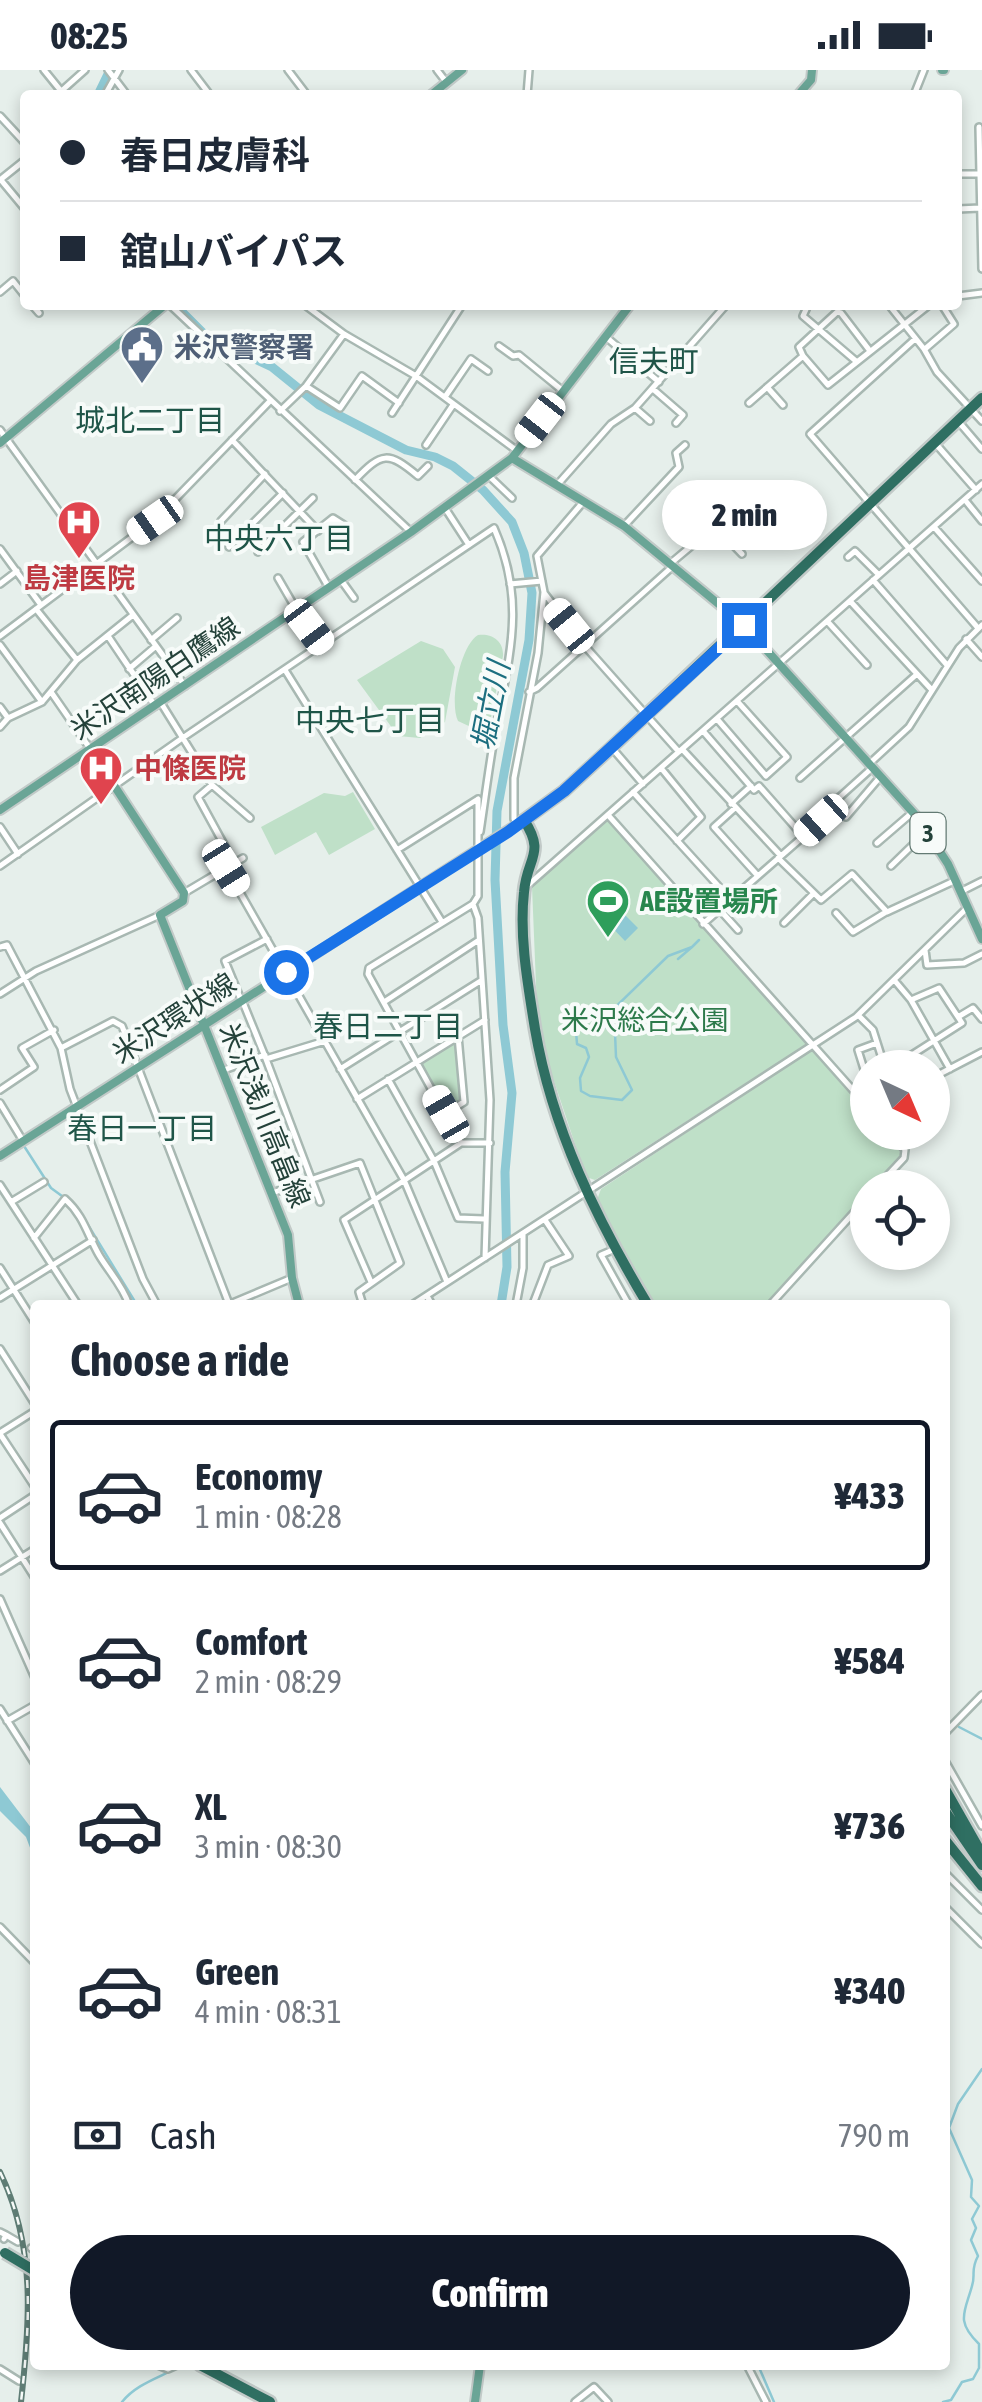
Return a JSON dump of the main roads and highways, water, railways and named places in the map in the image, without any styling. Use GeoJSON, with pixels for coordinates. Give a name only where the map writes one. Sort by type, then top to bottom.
{"type":"FeatureCollection","features":[{"type":"Feature","properties":{"kind":"highway"},"geometry":{"type":"LineString","coordinates":[[645,1300],[586,1194],[546,1076],[524,942],[524,888],[536,846],[535,837],[521,823],[564,791],[612,747],[982,398]]}},
{"type":"Feature","properties":{"kind":"highway"},"geometry":{"type":"LineString","coordinates":[[950,1798],[982,1854]]}},
{"type":"Feature","properties":{"kind":"highway"},"geometry":{"type":"LineString","coordinates":[[950,1817],[982,1865]]}},
{"type":"Feature","properties":{"kind":"highway"},"geometry":{"type":"LineString","coordinates":[[950,1846],[982,1886]]}},
{"type":"Feature","properties":{"kind":"highway"},"geometry":{"type":"LineString","coordinates":[[3,2242],[30,2266]]}},
{"type":"Feature","properties":{"kind":"highway"},"geometry":{"type":"LineString","coordinates":[[213,2370],[270,2402]]}},
{"type":"Feature","properties":{"kind":"main road"},"geometry":{"type":"LineString","coordinates":[[444,89],[462,70]]}},
{"type":"Feature","properties":{"kind":"main road"},"geometry":{"type":"LineString","coordinates":[[2,438],[161,310]]}},
{"type":"Feature","properties":{"kind":"main road"},"geometry":{"type":"LineString","coordinates":[[514,454],[626,310]]}},
{"type":"Feature","properties":{"kind":"main road","name":"米沢南陽白鷹線"},"geometry":{"type":"LineString","coordinates":[[0,810],[411,532],[514,454]]}},
{"type":"Feature","properties":{"kind":"main road","name":"3"},"geometry":{"type":"LineString","coordinates":[[514,454],[624,526],[744,625],[912,812],[955,880],[982,939]]}},
{"type":"Feature","properties":{"kind":"main road","name":"米沢浅川高畠線"},"geometry":{"type":"LineString","coordinates":[[91,750],[184,892],[182,902],[160,915],[288,1235],[299,1300]]}},
{"type":"Feature","properties":{"kind":"main road","name":"米沢環状線"},"geometry":{"type":"LineString","coordinates":[[0,1156],[521,823]]}},
{"type":"Feature","properties":{"kind":"main road"},"geometry":{"type":"LineString","coordinates":[[475,2402],[479,2370]]}},
{"type":"Feature","properties":{"kind":"water"},"geometry":{"type":"Polygon","coordinates":[[[612,902],[638,928],[625,941],[600,915],[612,902]]]}},
{"type":"Feature","properties":{"kind":"water"},"geometry":{"type":"Polygon","coordinates":[[[0,1787],[30,1826],[30,1848],[26,1837],[0,1811],[0,1787]]]}},
{"type":"Feature","properties":{"kind":"waterway","name":"堀立川"},"geometry":{"type":"LineString","coordinates":[[100,90],[110,70]]}},
{"type":"Feature","properties":{"kind":"waterway","name":"堀立川"},"geometry":{"type":"LineString","coordinates":[[180,310],[205,335],[272,367],[319,405],[406,450],[453,466],[483,490],[512,522],[524,553],[532,593],[529,640],[497,811],[495,880],[503,1025],[512,1093],[505,1172],[507,1267],[502,1300]]}},
{"type":"Feature","properties":{"kind":"waterway"},"geometry":{"type":"LineString","coordinates":[[576,1031],[577,1044],[586,1048],[589,1057],[580,1078],[581,1091],[622,1100],[632,1090],[616,1057],[615,1033],[599,1023],[668,956],[692,947],[699,940]]}},
{"type":"Feature","properties":{"kind":"waterway"},"geometry":{"type":"LineString","coordinates":[[678,959],[692,947]]}},
{"type":"Feature","properties":{"kind":"waterway"},"geometry":{"type":"LineString","coordinates":[[15,1132],[51,1188],[77,1207],[134,1300]]}},
{"type":"Feature","properties":{"kind":"waterway"},"geometry":{"type":"LineString","coordinates":[[959,1727],[982,1739]]}},
{"type":"Feature","properties":{"kind":"waterway"},"geometry":{"type":"LineString","coordinates":[[950,2125],[958,2104],[982,2069]]}},
{"type":"Feature","properties":{"kind":"waterway"},"geometry":{"type":"LineString","coordinates":[[943,2402],[951,2400],[962,2382],[973,2379],[979,2368],[979,2344],[964,2322],[978,2256],[971,2240],[976,2228],[972,2219],[979,2206],[971,2197],[972,2180],[950,2130]]}},
{"type":"Feature","properties":{"kind":"waterway"},"geometry":{"type":"LineString","coordinates":[[122,2402],[142,2385],[172,2370]]}},
{"type":"Feature","properties":{"kind":"waterway"},"geometry":{"type":"LineString","coordinates":[[760,2370],[774,2402]]}},
{"type":"Feature","properties":{"kind":"railway"},"geometry":{"type":"LineString","coordinates":[[0,2172],[12,2200],[25,2257],[28,2314],[21,2402]]}},
{"type":"Feature","properties":{"kind":"place","name":"米沢警察署"},"geometry":{"type":"Point","coordinates":[142,385]}},
{"type":"Feature","properties":{"kind":"place","name":"島津医院"},"geometry":{"type":"Point","coordinates":[79,560]}},
{"type":"Feature","properties":{"kind":"place","name":"中條医院"},"geometry":{"type":"Point","coordinates":[101,806]}},
{"type":"Feature","properties":{"kind":"place","name":"AE設置場所"},"geometry":{"type":"Point","coordinates":[608,939]}},
{"type":"Feature","properties":{"kind":"district","name":"信夫町"},"geometry":{"type":"Point","coordinates":[654,362]}},
{"type":"Feature","properties":{"kind":"district","name":"城北二丁目"},"geometry":{"type":"Point","coordinates":[150,421]}},
{"type":"Feature","properties":{"kind":"district","name":"中央六丁目"},"geometry":{"type":"Point","coordinates":[279,539]}},
{"type":"Feature","properties":{"kind":"district","name":"中央七丁目"},"geometry":{"type":"Point","coordinates":[370,721]}},
{"type":"Feature","properties":{"kind":"district","name":"春日二丁目"},"geometry":{"type":"Point","coordinates":[388,1027]}},
{"type":"Feature","properties":{"kind":"district","name":"春日一丁目"},"geometry":{"type":"Point","coordinates":[142,1129]}},
{"type":"Feature","properties":{"kind":"park label","name":"米沢総合公園"},"geometry":{"type":"Point","coordinates":[645,1020]}}]}
